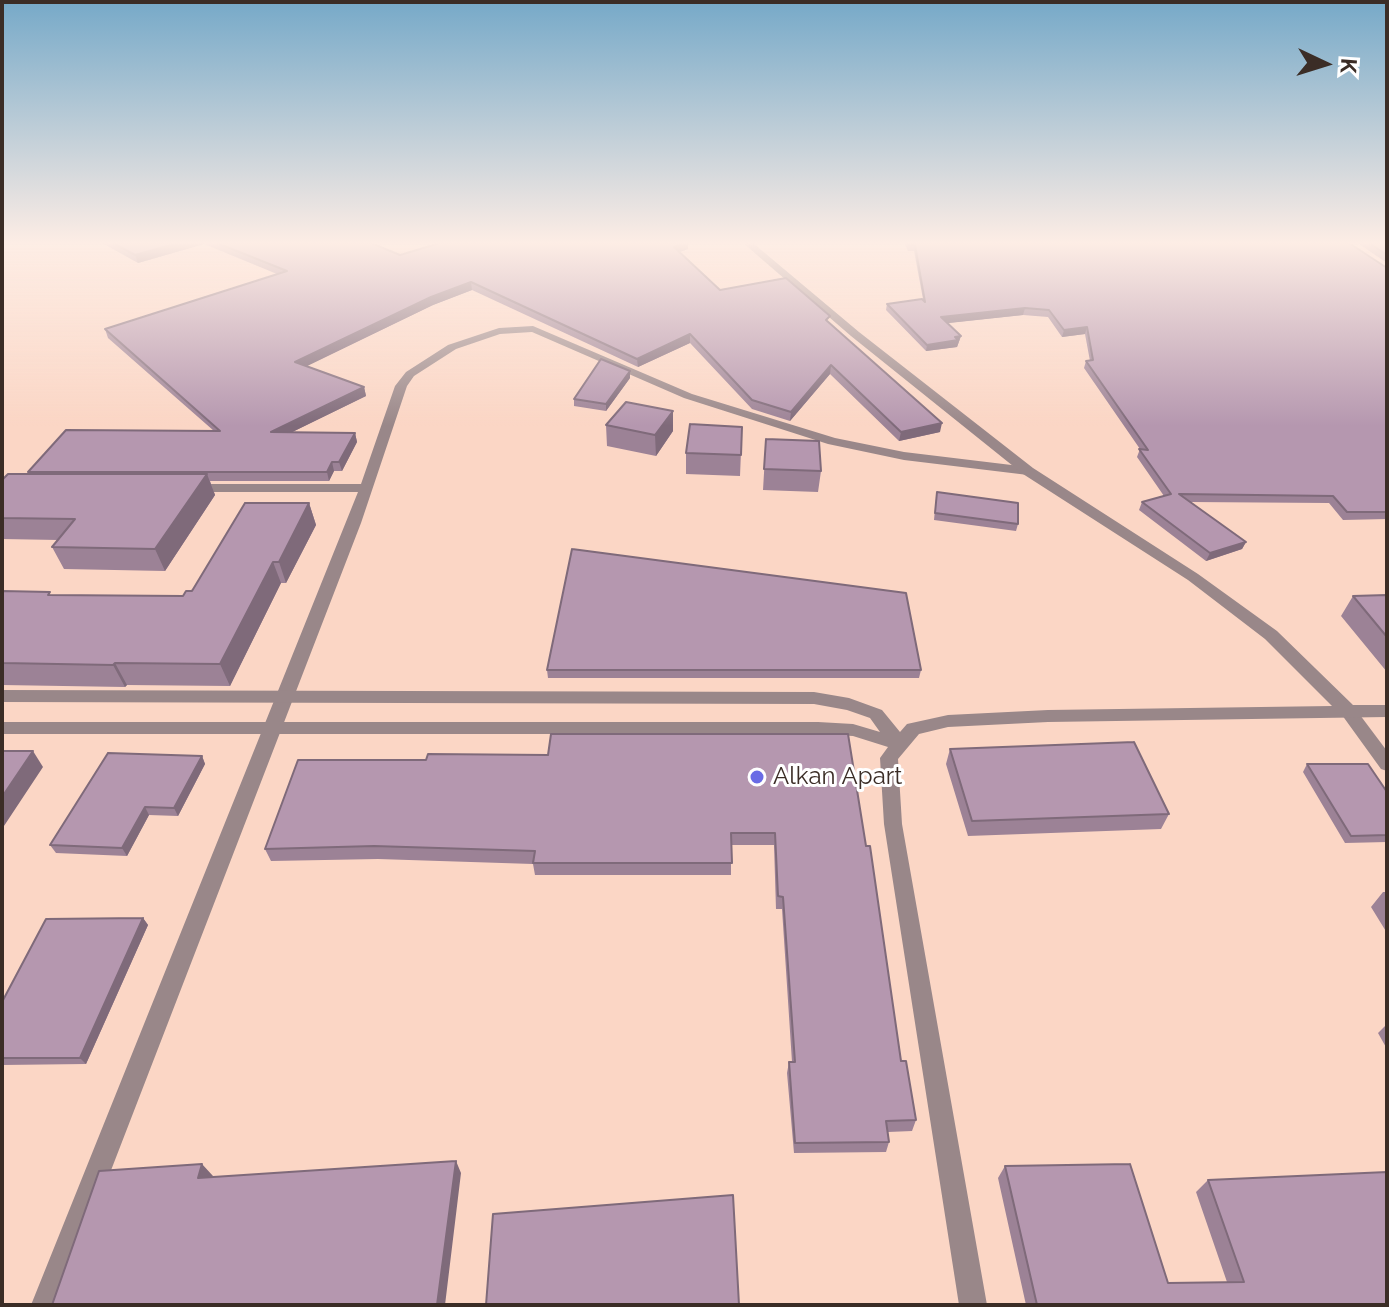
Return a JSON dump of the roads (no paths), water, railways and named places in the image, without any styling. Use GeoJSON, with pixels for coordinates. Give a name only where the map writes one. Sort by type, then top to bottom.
{"type":"FeatureCollection","features":[{"type":"Feature","properties":{"kind":"street"},"geometry":{"type":"LineString","coordinates":[[820,304],[1028,471],[1193,577],[1271,635],[1348,711],[1387,764]]}},
{"type":"Feature","properties":{"kind":"street"},"geometry":{"type":"LineString","coordinates":[[45,1305],[273,729],[366,488],[401,386],[410,374],[452,347],[513,328],[533,329],[688,396],[832,441],[904,456],[1028,471]]}},
{"type":"Feature","properties":{"kind":"street"},"geometry":{"type":"LineString","coordinates":[[175,488],[366,488]]}},
{"type":"Feature","properties":{"kind":"street"},"geometry":{"type":"LineString","coordinates":[[2,696],[814,698],[849,704],[876,714],[900,744]]}},
{"type":"Feature","properties":{"kind":"street"},"geometry":{"type":"LineString","coordinates":[[973,1305],[893,824],[889,758],[913,729],[948,721],[1048,716],[1387,711]]}},
{"type":"Feature","properties":{"kind":"street"},"geometry":{"type":"LineString","coordinates":[[2,728],[818,728],[853,730],[900,744]]}},
{"type":"Feature","properties":{"kind":"place","name":"Alkan Apart"},"geometry":{"type":"Point","coordinates":[757,777]}}]}
